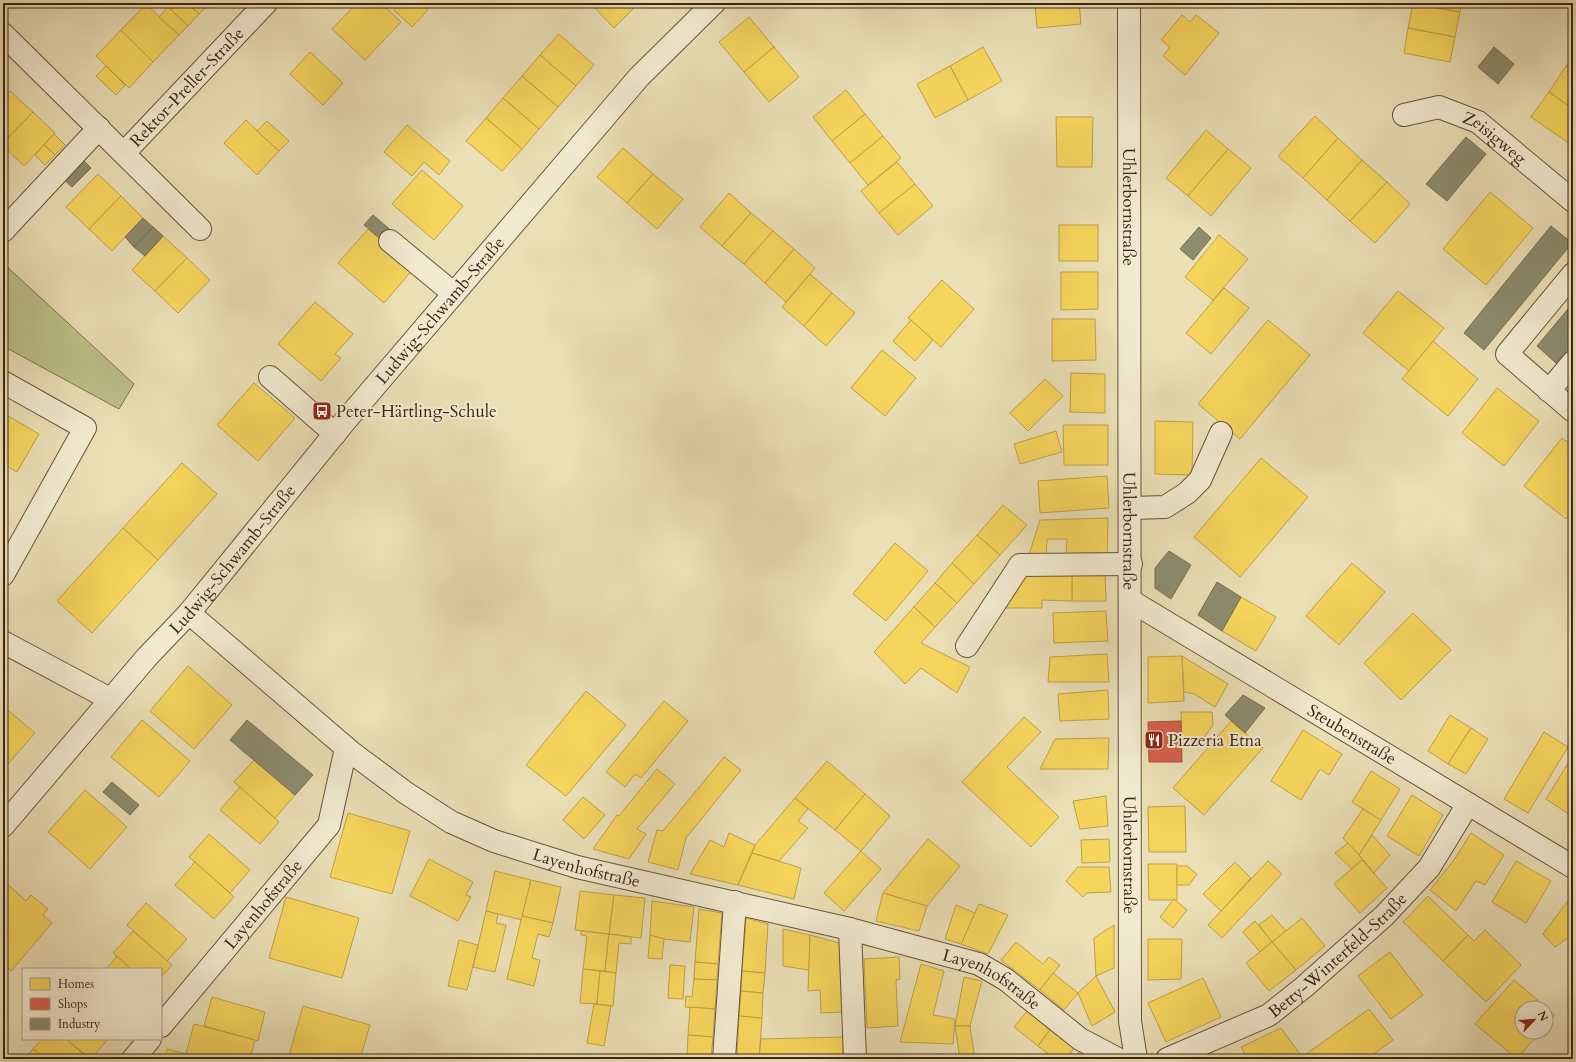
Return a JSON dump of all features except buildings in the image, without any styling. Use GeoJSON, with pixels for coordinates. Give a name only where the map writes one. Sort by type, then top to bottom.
{"type":"FeatureCollection","features":[{"type":"Feature","properties":{"kind":"street","name":"Rektor-Preller-Straße"},"geometry":{"type":"LineString","coordinates":[[124,153],[266,3]]}},
{"type":"Feature","properties":{"kind":"street","name":"Ludwig-Schwamb-Straße"},"geometry":{"type":"LineString","coordinates":[[3,826],[110,699],[147,657],[190,613],[335,434],[453,293],[639,77],[714,3]]}},
{"type":"Feature","properties":{"kind":"street","name":"Uhlerbornstraße"},"geometry":{"type":"LineString","coordinates":[[1129,3],[1131,508],[1130,1021],[1136,1059]]}},
{"type":"Feature","properties":{"kind":"street","name":"Rektor-Preller-Straße"},"geometry":{"type":"LineString","coordinates":[[3,34],[200,229]]}},
{"type":"Feature","properties":{"kind":"street","name":"Zeisigweg"},"geometry":{"type":"LineString","coordinates":[[1404,115],[1439,107],[1478,122],[1573,201]]}},
{"type":"Feature","properties":{"kind":"street"},"geometry":{"type":"LineString","coordinates":[[3,231],[99,128]]}},
{"type":"Feature","properties":{"kind":"street"},"geometry":{"type":"LineString","coordinates":[[390,241],[453,293]]}},
{"type":"Feature","properties":{"kind":"street"},"geometry":{"type":"LineString","coordinates":[[1573,274],[1507,354],[1573,411]]}},
{"type":"Feature","properties":{"kind":"street"},"geometry":{"type":"LineString","coordinates":[[1549,391],[1573,362]]}},
{"type":"Feature","properties":{"kind":"street"},"geometry":{"type":"LineString","coordinates":[[270,377],[335,434]]}},
{"type":"Feature","properties":{"kind":"street"},"geometry":{"type":"LineString","coordinates":[[3,382],[85,428],[3,575]]}},
{"type":"Feature","properties":{"kind":"street"},"geometry":{"type":"LineString","coordinates":[[1131,508],[1165,507],[1187,493],[1200,480],[1221,434]]}},
{"type":"Feature","properties":{"kind":"street"},"geometry":{"type":"LineString","coordinates":[[967,646],[1020,565],[1131,564]]}},
{"type":"Feature","properties":{"kind":"street","name":"Steubenstraße"},"geometry":{"type":"LineString","coordinates":[[1131,602],[1573,866]]}},
{"type":"Feature","properties":{"kind":"street","name":"Layenhofstraße"},"geometry":{"type":"LineString","coordinates":[[190,613],[346,748],[406,793],[451,822],[494,841],[578,867],[850,929],[955,956],[980,964],[1005,978],[1080,1039],[1118,1059]]}},
{"type":"Feature","properties":{"kind":"street"},"geometry":{"type":"LineString","coordinates":[[3,642],[110,699]]}},
{"type":"Feature","properties":{"kind":"street","name":"Layenhofstraße"},"geometry":{"type":"LineString","coordinates":[[162,1025],[329,825],[346,748]]}},
{"type":"Feature","properties":{"kind":"street","name":"Betty-Winterfeld-Straße"},"geometry":{"type":"LineString","coordinates":[[1167,1059],[1269,1014],[1304,987],[1384,916],[1429,868],[1468,804]]}},
{"type":"Feature","properties":{"kind":"street"},"geometry":{"type":"LineString","coordinates":[[724,1059],[735,902]]}},
{"type":"Feature","properties":{"kind":"street"},"geometry":{"type":"LineString","coordinates":[[850,929],[855,1059]]}},
{"type":"Feature","properties":{"kind":"street"},"geometry":{"type":"LineString","coordinates":[[133,1059],[149,1040]]}},
{"type":"Feature","properties":{"kind":"green space"},"geometry":{"type":"Polygon","coordinates":[[[3,263],[134,384],[119,409],[3,346],[3,263]]]}},
{"type":"Feature","properties":{"kind":"place","name":"Peter-Härtling-Schule"},"geometry":{"type":"Point","coordinates":[322,411]}},
{"type":"Feature","properties":{"kind":"place","name":"Pizzeria Etna"},"geometry":{"type":"Point","coordinates":[1154,740]}}]}
